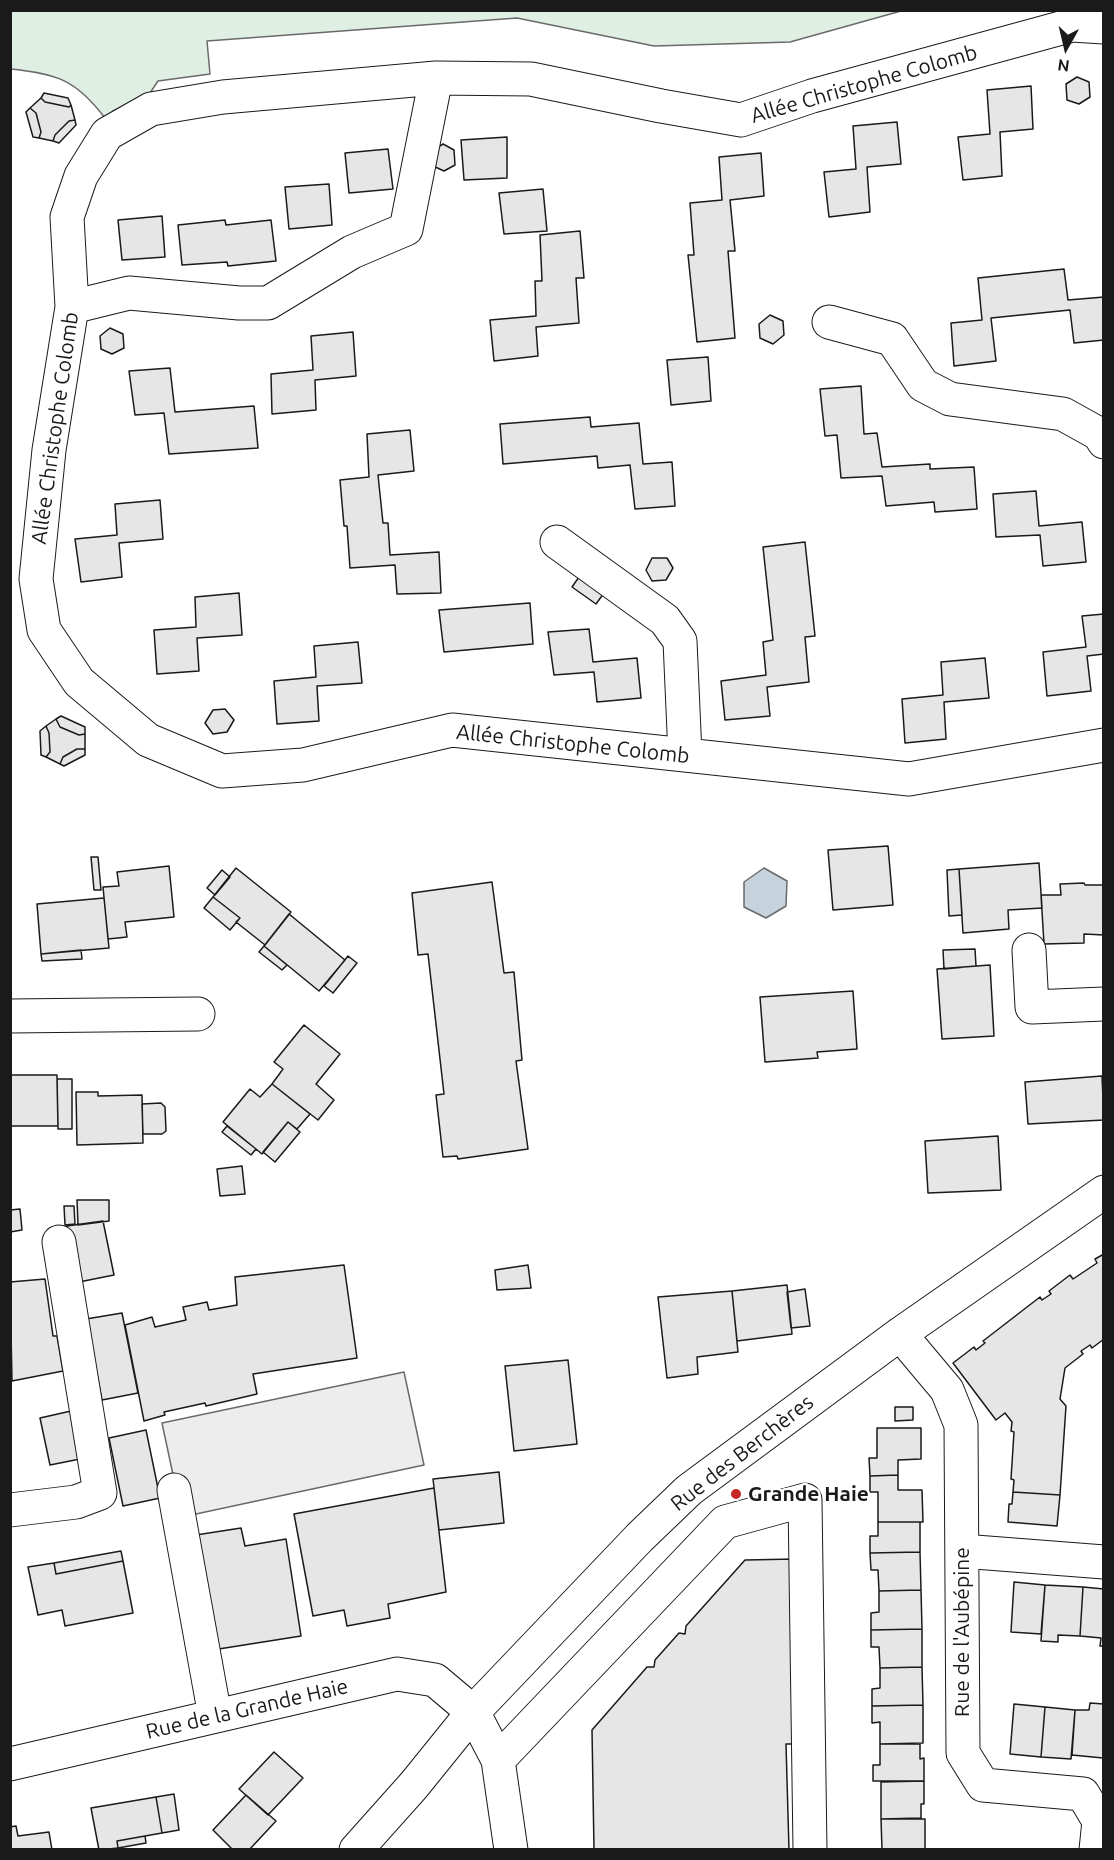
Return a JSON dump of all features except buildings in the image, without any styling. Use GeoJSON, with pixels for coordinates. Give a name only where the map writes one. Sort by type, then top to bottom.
{"type":"FeatureCollection","features":[{"type":"Feature","properties":{"kind":"street","name":"Allée Christophe Colomb"},"geometry":{"type":"LineString","coordinates":[[1104,27],[1072,25],[812,96],[741,120],[531,79],[436,78],[223,97],[151,109],[108,134],[81,176],[67,217],[72,307],[49,450],[36,579],[44,630],[79,682],[148,740],[222,771],[303,765],[452,730],[909,778],[1104,745]]}},
{"type":"Feature","properties":{"kind":"street"},"geometry":{"type":"LineString","coordinates":[[72,307],[129,293],[239,303],[268,303],[352,252],[406,229],[436,78]]}},
{"type":"Feature","properties":{"kind":"street"},"geometry":{"type":"LineString","coordinates":[[830,322],[892,339],[923,385],[950,399],[1063,414],[1099,434],[1104,442]]}},
{"type":"Feature","properties":{"kind":"street"},"geometry":{"type":"LineString","coordinates":[[557,542],[665,620],[680,641],[685,755]]}},
{"type":"Feature","properties":{"kind":"street"},"geometry":{"type":"LineString","coordinates":[[1029,950],[1032,1007],[1104,1004]]}},
{"type":"Feature","properties":{"kind":"street"},"geometry":{"type":"LineString","coordinates":[[10,1016],[198,1014]]}},
{"type":"Feature","properties":{"kind":"street","name":"Rue des Berchères"},"geometry":{"type":"LineString","coordinates":[[356,1850],[414,1785],[472,1712],[640,1537],[689,1490],[900,1334],[1104,1192]]}},
{"type":"Feature","properties":{"kind":"street"},"geometry":{"type":"LineString","coordinates":[[10,1510],[76,1502],[100,1493],[59,1242]]}},
{"type":"Feature","properties":{"kind":"street","name":"Rue de l'Aubépine"},"geometry":{"type":"LineString","coordinates":[[900,1334],[946,1390],[961,1425],[963,1753],[983,1785],[1083,1794],[1099,1821],[1096,1850]]}},
{"type":"Feature","properties":{"kind":"street"},"geometry":{"type":"LineString","coordinates":[[174,1490],[215,1716]]}},
{"type":"Feature","properties":{"kind":"street"},"geometry":{"type":"LineString","coordinates":[[498,1760],[725,1522],[805,1500],[810,1850]]}},
{"type":"Feature","properties":{"kind":"street"},"geometry":{"type":"LineString","coordinates":[[962,1551],[1104,1562]]}},
{"type":"Feature","properties":{"kind":"street","name":"Rue de la Grande Haie"},"geometry":{"type":"LineString","coordinates":[[10,1764],[397,1674],[435,1680],[472,1712]]}},
{"type":"Feature","properties":{"kind":"street"},"geometry":{"type":"LineString","coordinates":[[472,1712],[498,1760],[511,1850]]}},
{"type":"Feature","properties":{"kind":"green space"},"geometry":{"type":"Polygon","coordinates":[[[10,11],[901,11],[790,42],[654,46],[517,18],[207,41],[210,74],[158,81],[150,93],[113,111],[105,118],[85,95],[65,81],[41,73],[11,69],[10,11]]]}},
{"type":"Feature","properties":{"kind":"shaded area"},"geometry":{"type":"Polygon","coordinates":[[[764,868],[787,881],[786,906],[766,918],[744,907],[744,882],[764,868]]]}},
{"type":"Feature","properties":{"kind":"shaded area"},"geometry":{"type":"Polygon","coordinates":[[[404,1372],[424,1465],[182,1517],[162,1423],[404,1372]]]}},
{"type":"Feature","properties":{"kind":"place","name":"Grande Haie"},"geometry":{"type":"Point","coordinates":[736,1494]}}]}
